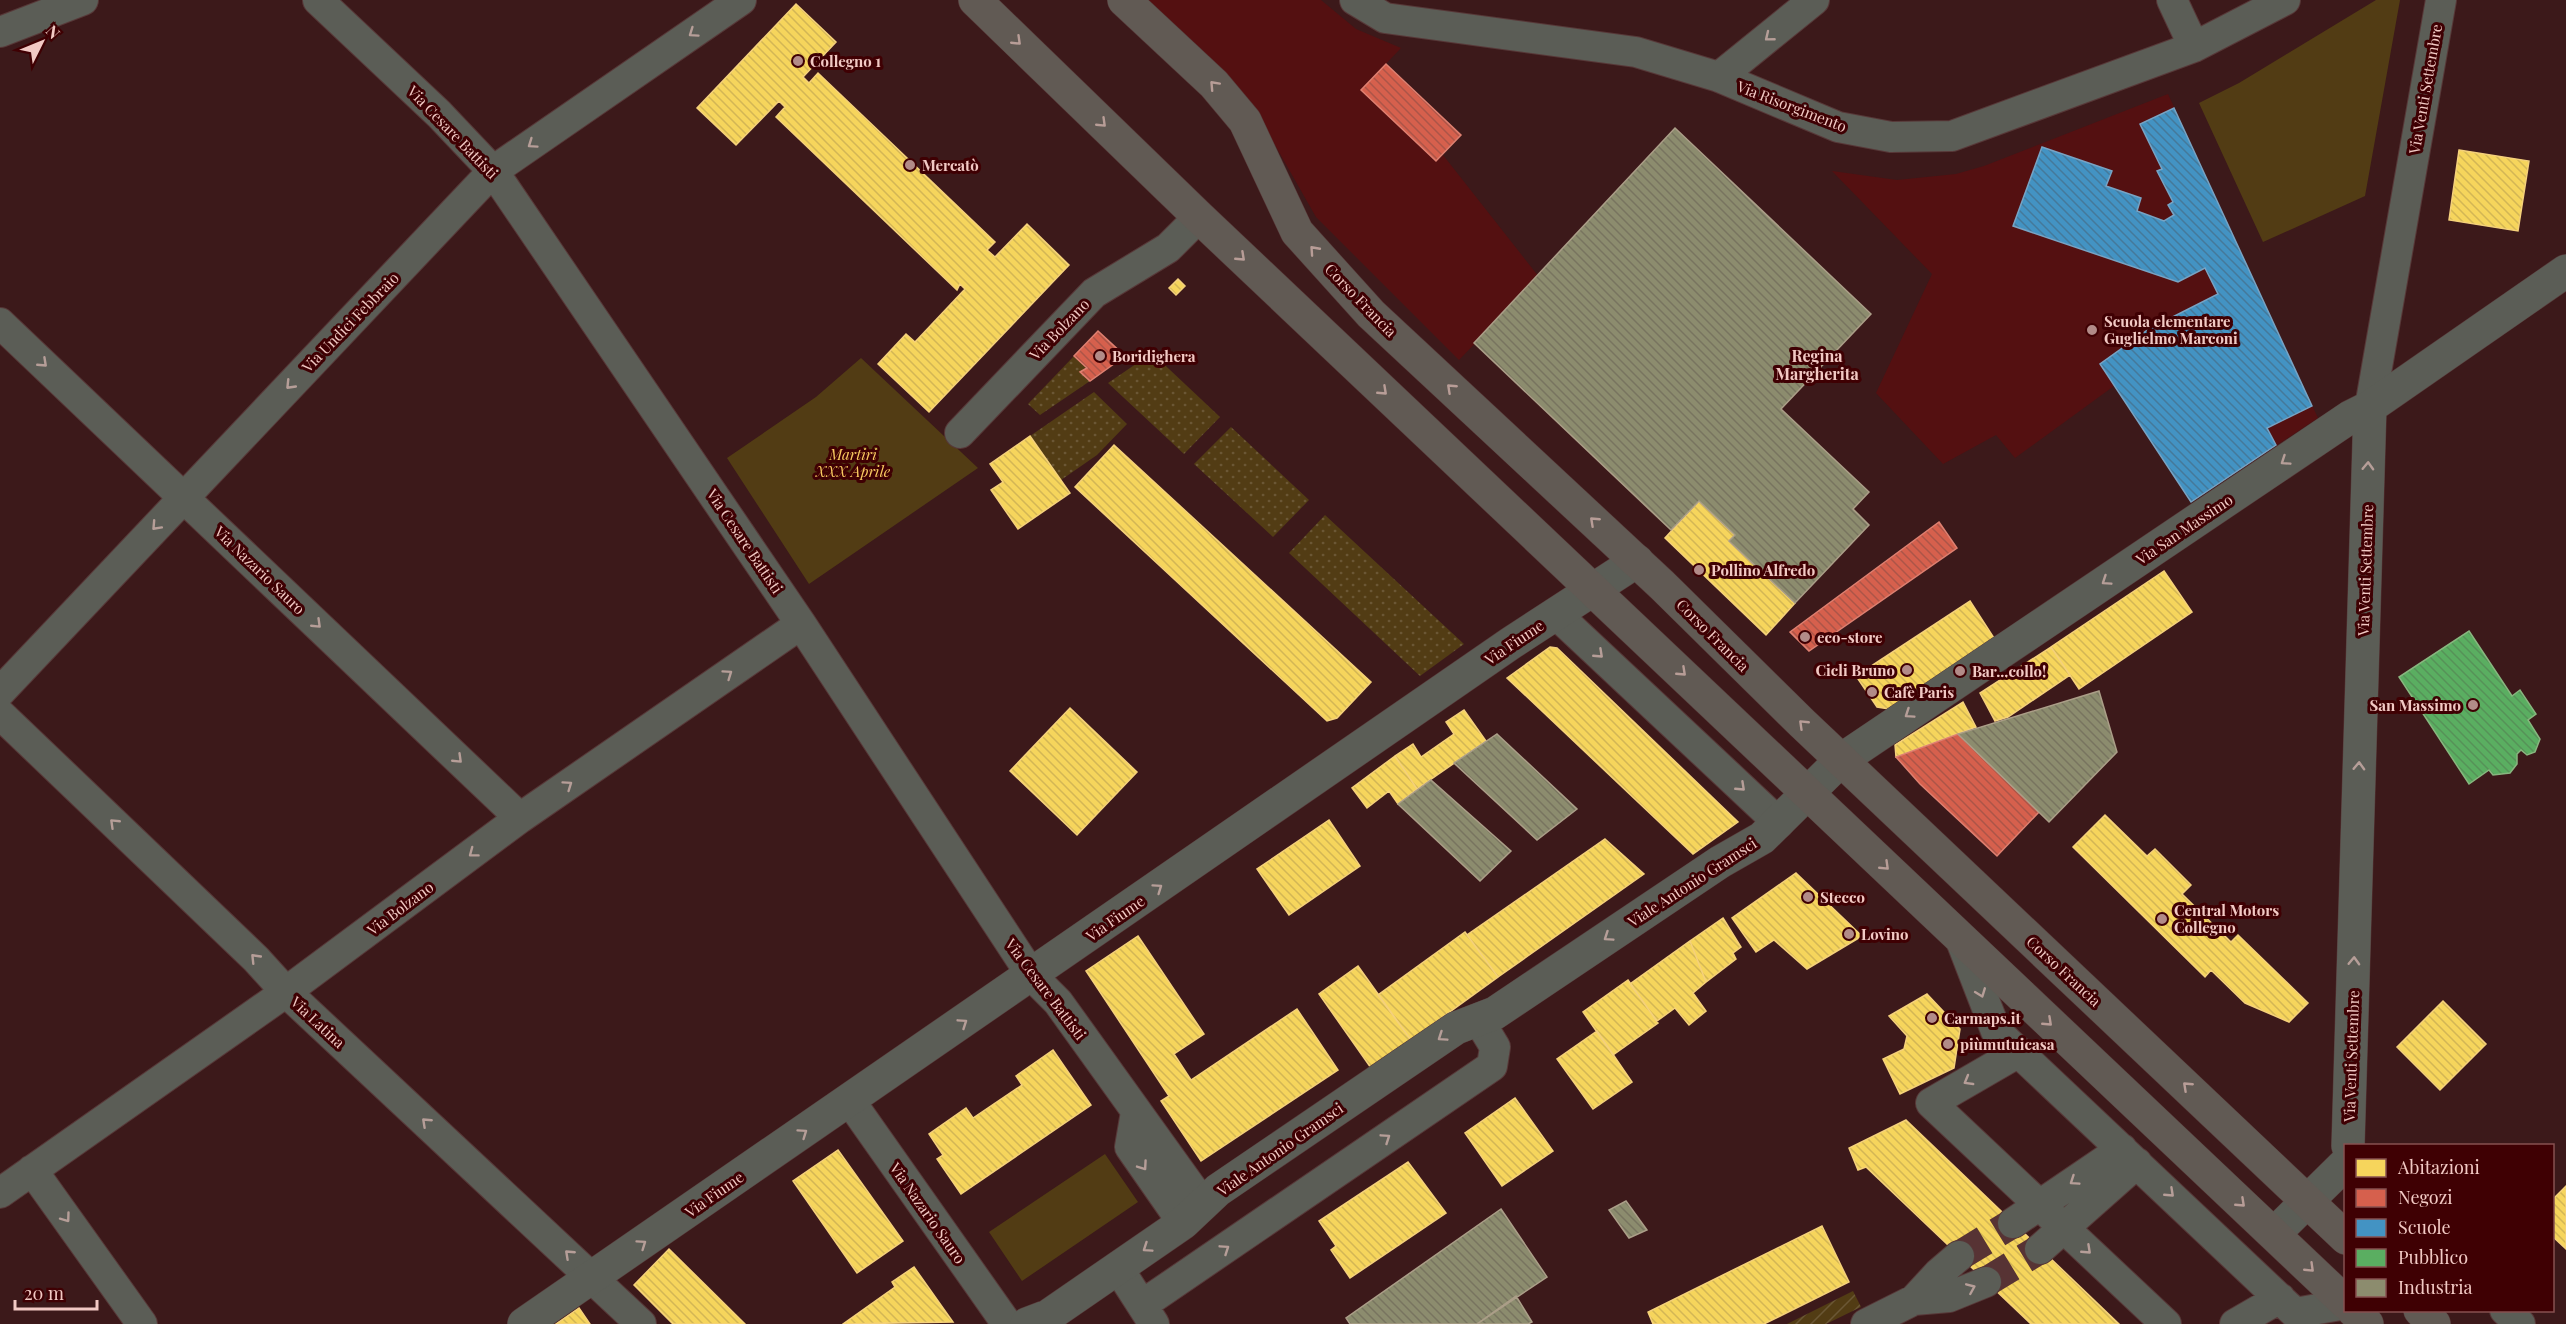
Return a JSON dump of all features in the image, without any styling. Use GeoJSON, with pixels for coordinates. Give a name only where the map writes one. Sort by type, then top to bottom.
{"type":"FeatureCollection","features":[{"type":"Feature","properties":{"kind":"main road"},"geometry":{"type":"LineString","coordinates":[[975,0],[1198,217],[2344,1302]]}},
{"type":"Feature","properties":{"kind":"main road","name":"Corso Francia"},"geometry":{"type":"LineString","coordinates":[[1124,0],[1214,84],[1245,121],[1297,232],[1371,314],[1637,561],[1841,760],[2344,1236]]}},
{"type":"Feature","properties":{"kind":"main road"},"geometry":{"type":"LineString","coordinates":[[2354,1312],[2367,1324]]}},
{"type":"Feature","properties":{"kind":"main road"},"geometry":{"type":"LineString","coordinates":[[2421,1312],[2434,1324]]}},
{"type":"Feature","properties":{"kind":"street"},"geometry":{"type":"LineString","coordinates":[[0,33],[83,0]]}},
{"type":"Feature","properties":{"kind":"street","name":"Via Cesare Battisti"},"geometry":{"type":"LineString","coordinates":[[318,0],[439,114],[493,171],[801,624],[1032,976],[1058,1002],[1136,1112],[1193,1213]]}},
{"type":"Feature","properties":{"kind":"street","name":"Via Undici Febbraio"},"geometry":{"type":"LineString","coordinates":[[0,692],[493,171],[741,0]]}},
{"type":"Feature","properties":{"kind":"street","name":"Via Risorgimento"},"geometry":{"type":"LineString","coordinates":[[1354,0],[1636,52],[1719,77],[1838,127],[1891,137],[1952,136],[2194,47],[2284,0]]}},
{"type":"Feature","properties":{"kind":"street"},"geometry":{"type":"LineString","coordinates":[[1719,77],[1814,0]]}},
{"type":"Feature","properties":{"kind":"street"},"geometry":{"type":"LineString","coordinates":[[2172,0],[2194,47]]}},
{"type":"Feature","properties":{"kind":"street","name":"Via Venti Settembre"},"geometry":{"type":"LineString","coordinates":[[2348,1144],[2370,407],[2441,0]]}},
{"type":"Feature","properties":{"kind":"street","name":"Via Bolzano"},"geometry":{"type":"LineString","coordinates":[[960,433],[1094,293],[1168,248],[1198,217]]}},
{"type":"Feature","properties":{"kind":"street","name":"Via San Massimo"},"geometry":{"type":"LineString","coordinates":[[1808,793],[1841,760],[2340,424],[2370,407],[2566,271]]}},
{"type":"Feature","properties":{"kind":"street","name":"Via Nazario Sauro"},"geometry":{"type":"LineString","coordinates":[[0,323],[520,819]]}},
{"type":"Feature","properties":{"kind":"street","name":"Via Fiume"},"geometry":{"type":"LineString","coordinates":[[524,1324],[1556,614],[1637,561]]}},
{"type":"Feature","properties":{"kind":"street"},"geometry":{"type":"LineString","coordinates":[[1556,614],[1779,823]]}},
{"type":"Feature","properties":{"kind":"street","name":"Via Bolzano"},"geometry":{"type":"LineString","coordinates":[[0,1193],[286,992],[520,819],[801,624]]}},
{"type":"Feature","properties":{"kind":"street","name":"Via Latina"},"geometry":{"type":"LineString","coordinates":[[0,714],[256,959],[286,992],[594,1277],[641,1324]]}},
{"type":"Feature","properties":{"kind":"street","name":"Viale Antonio Gramsci"},"geometry":{"type":"LineString","coordinates":[[1027,1324],[1048,1316],[1118,1268],[1193,1213],[1218,1190],[1456,1028],[1495,1013],[1720,862],[1762,838],[1808,793]]}},
{"type":"Feature","properties":{"kind":"street"},"geometry":{"type":"LineString","coordinates":[[1960,938],[1996,1031],[2295,1312],[2344,1304]]}},
{"type":"Feature","properties":{"kind":"street"},"geometry":{"type":"LineString","coordinates":[[1118,1268],[1148,1315],[1492,1066],[1495,1047],[1478,1019]]}},
{"type":"Feature","properties":{"kind":"street"},"geometry":{"type":"LineString","coordinates":[[2019,1052],[1931,1103],[2166,1324]]}},
{"type":"Feature","properties":{"kind":"street","name":"Via Nazario Sauro"},"geometry":{"type":"LineString","coordinates":[[850,1101],[1007,1324]]}},
{"type":"Feature","properties":{"kind":"street"},"geometry":{"type":"LineString","coordinates":[[2013,1223],[2039,1205],[2130,1156]]}},
{"type":"Feature","properties":{"kind":"street"},"geometry":{"type":"LineString","coordinates":[[2040,1249],[2064,1228],[2130,1156]]}},
{"type":"Feature","properties":{"kind":"street"},"geometry":{"type":"LineString","coordinates":[[2244,1262],[2344,1165]]}},
{"type":"Feature","properties":{"kind":"street"},"geometry":{"type":"LineString","coordinates":[[32,1170],[142,1324]]}},
{"type":"Feature","properties":{"kind":"street"},"geometry":{"type":"LineString","coordinates":[[1866,1324],[1914,1300],[1938,1274],[1959,1256]]}},
{"type":"Feature","properties":{"kind":"street"},"geometry":{"type":"LineString","coordinates":[[1914,1300],[1949,1298],[1986,1282]]}},
{"type":"Feature","properties":{"kind":"street"},"geometry":{"type":"LineString","coordinates":[[2235,1324],[2280,1298]]}},
{"type":"Feature","properties":{"kind":"street"},"geometry":{"type":"LineString","coordinates":[[2506,1312],[2520,1324]]}},
{"type":"Feature","properties":{"kind":"shaded area"},"geometry":{"type":"Polygon","coordinates":[[[1136,0],[1321,0],[1356,29],[1401,48],[1361,90],[1436,161],[1443,155],[1539,277],[1459,360],[1316,217],[1255,110],[1136,0]]]}},
{"type":"Feature","properties":{"kind":"shaded area","name":"Scuola elementare Guglielmo Marconi"},"geometry":{"type":"Polygon","coordinates":[[[2168,94],[2318,418],[2191,502],[2114,386],[2015,458],[1996,435],[1943,464],[1876,393],[1932,274],[1832,171],[1897,180],[1956,174],[1984,166],[2168,94]]]}},
{"type":"Feature","properties":{"kind":"green space"},"geometry":{"type":"Polygon","coordinates":[[[2376,0],[2400,0],[2365,196],[2263,242],[2199,103],[2239,83],[2376,0]]]}},
{"type":"Feature","properties":{"kind":"green space"},"geometry":{"type":"Polygon","coordinates":[[[1152,353],[1220,417],[1184,454],[1108,383],[1152,353]]]}},
{"type":"Feature","properties":{"kind":"green space"},"geometry":{"type":"Polygon","coordinates":[[[1074,356],[1087,368],[1081,372],[1090,381],[1040,415],[1028,404],[1074,356]]]}},
{"type":"Feature","properties":{"kind":"green space","name":"Martiri XXX Aprile"},"geometry":{"type":"Polygon","coordinates":[[[861,358],[978,468],[809,584],[727,458],[816,397],[861,358]]]}},
{"type":"Feature","properties":{"kind":"green space"},"geometry":{"type":"Polygon","coordinates":[[[1094,392],[1127,424],[1097,455],[1061,480],[1030,436],[1094,392]]]}},
{"type":"Feature","properties":{"kind":"green space"},"geometry":{"type":"Polygon","coordinates":[[[1231,427],[1309,500],[1273,537],[1194,464],[1231,427]]]}},
{"type":"Feature","properties":{"kind":"green space"},"geometry":{"type":"Polygon","coordinates":[[[1325,515],[1464,644],[1420,676],[1289,553],[1325,515]]]}},
{"type":"Feature","properties":{"kind":"green space"},"geometry":{"type":"Polygon","coordinates":[[[1105,1154],[1138,1202],[1022,1281],[989,1232],[1105,1154]]]}},
{"type":"Feature","properties":{"kind":"green space"},"geometry":{"type":"Polygon","coordinates":[[[1853,1291],[1861,1307],[1826,1324],[1787,1324],[1853,1291]]]}},
{"type":"Feature","properties":{"kind":"building: Abitazioni"},"geometry":{"type":"Polygon","coordinates":[[[796,4],[836,42],[803,77],[809,83],[818,73],[995,242],[987,250],[995,257],[1027,224],[1069,265],[929,412],[878,364],[906,334],[915,342],[965,289],[960,284],[957,290],[776,117],[785,107],[779,101],[736,145],[697,108],[796,4]]]}},
{"type":"Feature","properties":{"kind":"building: Abitazioni"},"geometry":{"type":"Polygon","coordinates":[[[2459,150],[2529,161],[2518,231],[2449,220],[2459,150]]]}},
{"type":"Feature","properties":{"kind":"building: Abitazioni"},"geometry":{"type":"Polygon","coordinates":[[[1178,279],[1185,286],[1176,295],[1169,288],[1178,279]]]}},
{"type":"Feature","properties":{"kind":"building: Abitazioni"},"geometry":{"type":"Polygon","coordinates":[[[1030,436],[1070,493],[1018,529],[991,490],[1003,482],[990,464],[1030,436]]]}},
{"type":"Feature","properties":{"kind":"building: Abitazioni"},"geometry":{"type":"Polygon","coordinates":[[[1114,445],[1371,682],[1337,718],[1327,721],[1075,487],[1114,445]]]}},
{"type":"Feature","properties":{"kind":"building: Abitazioni"},"geometry":{"type":"Polygon","coordinates":[[[1699,501],[1735,535],[1729,541],[1795,603],[1766,635],[1665,538],[1699,501]]]}},
{"type":"Feature","properties":{"kind":"building: Abitazioni"},"geometry":{"type":"Polygon","coordinates":[[[2164,571],[2192,612],[2079,689],[2051,647],[2164,571]]]}},
{"type":"Feature","properties":{"kind":"building: Abitazioni"},"geometry":{"type":"Polygon","coordinates":[[[1970,601],[1994,638],[1889,709],[1877,707],[1856,676],[1970,601]]]}},
{"type":"Feature","properties":{"kind":"building: Abitazioni"},"geometry":{"type":"Polygon","coordinates":[[[1550,647],[1557,648],[1738,822],[1693,854],[1507,678],[1550,647]]]}},
{"type":"Feature","properties":{"kind":"building: Abitazioni"},"geometry":{"type":"Polygon","coordinates":[[[2051,647],[2070,675],[2008,717],[1995,721],[1980,693],[2051,647]]]}},
{"type":"Feature","properties":{"kind":"building: Abitazioni"},"geometry":{"type":"Polygon","coordinates":[[[1963,702],[1976,727],[1896,757],[1895,745],[1963,702]]]}},
{"type":"Feature","properties":{"kind":"building: Abitazioni"},"geometry":{"type":"Polygon","coordinates":[[[1070,708],[1137,772],[1077,835],[1010,771],[1070,708]]]}},
{"type":"Feature","properties":{"kind":"building: Abitazioni"},"geometry":{"type":"Polygon","coordinates":[[[1464,710],[1486,741],[1417,789],[1395,756],[1413,744],[1421,757],[1454,734],[1446,722],[1464,710]]]}},
{"type":"Feature","properties":{"kind":"building: Abitazioni"},"geometry":{"type":"Polygon","coordinates":[[[1395,756],[1417,789],[1398,804],[1389,791],[1367,808],[1352,788],[1395,756]]]}},
{"type":"Feature","properties":{"kind":"building: Abitazioni"},"geometry":{"type":"Polygon","coordinates":[[[2105,815],[2147,856],[2155,849],[2191,885],[2182,894],[2231,942],[2238,935],[2308,1003],[2289,1022],[2245,1003],[2211,970],[2205,977],[2073,847],[2105,815]]]}},
{"type":"Feature","properties":{"kind":"building: Abitazioni"},"geometry":{"type":"Polygon","coordinates":[[[1329,820],[1360,866],[1289,915],[1257,869],[1329,820]]]}},
{"type":"Feature","properties":{"kind":"building: Abitazioni"},"geometry":{"type":"Polygon","coordinates":[[[1605,839],[1644,874],[1498,977],[1467,935],[1605,839]]]}},
{"type":"Feature","properties":{"kind":"building: Abitazioni"},"geometry":{"type":"Polygon","coordinates":[[[1796,873],[1862,936],[1807,969],[1774,940],[1756,952],[1732,918],[1796,873]]]}},
{"type":"Feature","properties":{"kind":"building: Abitazioni"},"geometry":{"type":"Polygon","coordinates":[[[1723,918],[1741,947],[1733,953],[1736,959],[1706,982],[1690,941],[1723,918]]]}},
{"type":"Feature","properties":{"kind":"building: Abitazioni"},"geometry":{"type":"Polygon","coordinates":[[[1465,932],[1498,977],[1411,1040],[1378,995],[1465,932]]]}},
{"type":"Feature","properties":{"kind":"building: Abitazioni"},"geometry":{"type":"Polygon","coordinates":[[[1138,936],[1204,1034],[1174,1054],[1191,1080],[1297,1009],[1338,1070],[1201,1161],[1161,1101],[1169,1096],[1086,971],[1138,936]]]}},
{"type":"Feature","properties":{"kind":"building: Abitazioni"},"geometry":{"type":"Polygon","coordinates":[[[1690,941],[1706,982],[1693,993],[1706,1011],[1689,1025],[1675,1008],[1657,1021],[1630,984],[1690,941]]]}},
{"type":"Feature","properties":{"kind":"building: Abitazioni"},"geometry":{"type":"Polygon","coordinates":[[[1358,966],[1411,1040],[1371,1068],[1319,994],[1358,966]]]}},
{"type":"Feature","properties":{"kind":"building: Abitazioni"},"geometry":{"type":"Polygon","coordinates":[[[1628,980],[1658,1023],[1613,1055],[1583,1012],[1628,980]]]}},
{"type":"Feature","properties":{"kind":"building: Abitazioni"},"geometry":{"type":"Polygon","coordinates":[[[1927,994],[1960,1029],[1954,1068],[1900,1094],[1883,1059],[1904,1049],[1907,1036],[1889,1016],[1927,994]]]}},
{"type":"Feature","properties":{"kind":"building: Abitazioni"},"geometry":{"type":"Polygon","coordinates":[[[2443,1001],[2486,1044],[2440,1090],[2397,1047],[2443,1001]]]}},
{"type":"Feature","properties":{"kind":"building: Abitazioni"},"geometry":{"type":"Polygon","coordinates":[[[1597,1031],[1632,1082],[1593,1109],[1557,1059],[1597,1031]]]}},
{"type":"Feature","properties":{"kind":"building: Abitazioni"},"geometry":{"type":"Polygon","coordinates":[[[1053,1050],[1091,1105],[961,1194],[937,1159],[943,1155],[929,1134],[966,1108],[973,1118],[1022,1085],[1016,1076],[1053,1050]]]}},
{"type":"Feature","properties":{"kind":"building: Abitazioni"},"geometry":{"type":"Polygon","coordinates":[[[1515,1098],[1553,1151],[1502,1186],[1465,1133],[1515,1098]]]}},
{"type":"Feature","properties":{"kind":"building: Abitazioni"},"geometry":{"type":"Polygon","coordinates":[[[1906,1120],[2119,1324],[2031,1324],[1866,1167],[1858,1170],[1849,1148],[1906,1120]]]}},
{"type":"Feature","properties":{"kind":"building: Abitazioni"},"geometry":{"type":"Polygon","coordinates":[[[838,1150],[903,1241],[857,1273],[793,1181],[838,1150]]]}},
{"type":"Feature","properties":{"kind":"building: Abitazioni"},"geometry":{"type":"Polygon","coordinates":[[[1408,1162],[1446,1213],[1350,1278],[1331,1250],[1336,1246],[1319,1221],[1408,1162]]]}},
{"type":"Feature","properties":{"kind":"building: Abitazioni"},"geometry":{"type":"Polygon","coordinates":[[[2566,1186],[2566,1249],[2554,1238],[2554,1198],[2566,1186]]]}},
{"type":"Feature","properties":{"kind":"building: Abitazioni"},"geometry":{"type":"Polygon","coordinates":[[[1822,1226],[1849,1282],[1764,1324],[1653,1324],[1648,1312],[1822,1226]]]}},
{"type":"Feature","properties":{"kind":"building: Abitazioni"},"geometry":{"type":"Polygon","coordinates":[[[669,1249],[745,1324],[673,1324],[634,1285],[669,1249]]]}},
{"type":"Feature","properties":{"kind":"building: Abitazioni"},"geometry":{"type":"Polygon","coordinates":[[[914,1267],[953,1322],[843,1324],[895,1287],[892,1282],[914,1267]]]}},
{"type":"Feature","properties":{"kind":"building: Abitazioni"},"geometry":{"type":"Polygon","coordinates":[[[579,1308],[590,1324],[556,1324],[579,1308]]]}},
{"type":"Feature","properties":{"kind":"building: Negozi"},"geometry":{"type":"Polygon","coordinates":[[[1386,64],[1461,135],[1436,161],[1361,90],[1386,64]]]}},
{"type":"Feature","properties":{"kind":"building: Negozi","name":"Boridighera"},"geometry":{"type":"Polygon","coordinates":[[[1098,331],[1125,356],[1090,381],[1080,372],[1087,368],[1074,356],[1098,331]]]}},
{"type":"Feature","properties":{"kind":"building: Negozi"},"geometry":{"type":"Polygon","coordinates":[[[1939,522],[1957,548],[1809,651],[1790,632],[1939,522]]]}},
{"type":"Feature","properties":{"kind":"building: Negozi"},"geometry":{"type":"Polygon","coordinates":[[[1958,734],[2039,812],[1997,856],[1920,784],[1896,757],[1958,734]]]}},
{"type":"Feature","properties":{"kind":"building: Scuole"},"geometry":{"type":"Polygon","coordinates":[[[2174,108],[2312,406],[2267,428],[2276,445],[2191,502],[2100,364],[2149,329],[2218,294],[2205,268],[2178,282],[2013,226],[2042,147],[2112,171],[2106,186],[2141,198],[2137,211],[2164,221],[2174,215],[2168,205],[2173,202],[2157,171],[2162,169],[2140,124],[2174,108]]]}},
{"type":"Feature","properties":{"kind":"building: Pubblico","name":"San Massimo"},"geometry":{"type":"Polygon","coordinates":[[[2469,631],[2512,696],[2520,690],[2536,714],[2528,720],[2540,739],[2535,752],[2527,755],[2521,750],[2517,754],[2517,764],[2510,773],[2493,775],[2489,770],[2469,784],[2399,677],[2469,631]]]}},
{"type":"Feature","properties":{"kind":"building: Industria"},"geometry":{"type":"Polygon","coordinates":[[[1675,128],[1871,314],[1781,409],[1869,492],[1853,509],[1869,525],[1795,603],[1729,541],[1735,535],[1699,501],[1671,530],[1474,343],[1675,128]]]}},
{"type":"Feature","properties":{"kind":"building: Industria"},"geometry":{"type":"Polygon","coordinates":[[[2099,691],[2117,752],[2049,822],[1958,734],[2099,691]]]}},
{"type":"Feature","properties":{"kind":"building: Industria"},"geometry":{"type":"Polygon","coordinates":[[[1497,734],[1577,809],[1537,840],[1454,763],[1497,734]]]}},
{"type":"Feature","properties":{"kind":"building: Industria"},"geometry":{"type":"Polygon","coordinates":[[[1431,780],[1511,851],[1480,881],[1398,804],[1431,780]]]}},
{"type":"Feature","properties":{"kind":"building: Industria"},"geometry":{"type":"Polygon","coordinates":[[[1626,1201],[1647,1230],[1629,1238],[1609,1210],[1626,1201]]]}},
{"type":"Feature","properties":{"kind":"building: Industria"},"geometry":{"type":"Polygon","coordinates":[[[1501,1209],[1547,1277],[1477,1324],[1350,1324],[1346,1318],[1501,1209]]]}},
{"type":"Feature","properties":{"kind":"building: Industria"},"geometry":{"type":"Polygon","coordinates":[[[1516,1296],[1532,1322],[1528,1324],[1477,1324],[1516,1296]]]}},
{"type":"Feature","properties":{"kind":"tunnel"},"geometry":{"type":"LineString","coordinates":[[1959,1256],[2013,1223]]}},
{"type":"Feature","properties":{"kind":"tunnel"},"geometry":{"type":"LineString","coordinates":[[1986,1282],[2040,1249]]}},
{"type":"Feature","properties":{"kind":"place","name":"Collegno 1"},"geometry":{"type":"Point","coordinates":[798,61]}},
{"type":"Feature","properties":{"kind":"place","name":"Mercatò"},"geometry":{"type":"Point","coordinates":[910,165]}},
{"type":"Feature","properties":{"kind":"place","name":"Scuola elementare Guglielmo Marconi"},"geometry":{"type":"Point","coordinates":[2092,330]}},
{"type":"Feature","properties":{"kind":"place","name":"Boridighera"},"geometry":{"type":"Point","coordinates":[1100,356]}},
{"type":"Feature","properties":{"kind":"place","name":"Pollino Alfredo"},"geometry":{"type":"Point","coordinates":[1699,570]}},
{"type":"Feature","properties":{"kind":"place","name":"eco-store"},"geometry":{"type":"Point","coordinates":[1805,637]}},
{"type":"Feature","properties":{"kind":"place","name":"Cicli Bruno"},"geometry":{"type":"Point","coordinates":[1907,670]}},
{"type":"Feature","properties":{"kind":"place","name":"Bar...collo!"},"geometry":{"type":"Point","coordinates":[1960,671]}},
{"type":"Feature","properties":{"kind":"place","name":"Cafè Paris"},"geometry":{"type":"Point","coordinates":[1872,692]}},
{"type":"Feature","properties":{"kind":"place","name":"San Massimo"},"geometry":{"type":"Point","coordinates":[2473,705]}},
{"type":"Feature","properties":{"kind":"place","name":"Stecco"},"geometry":{"type":"Point","coordinates":[1808,897]}},
{"type":"Feature","properties":{"kind":"place","name":"Central Motors Collegno"},"geometry":{"type":"Point","coordinates":[2162,919]}},
{"type":"Feature","properties":{"kind":"place","name":"Lovino"},"geometry":{"type":"Point","coordinates":[1849,934]}},
{"type":"Feature","properties":{"kind":"place","name":"Carmaps.it"},"geometry":{"type":"Point","coordinates":[1932,1018]}},
{"type":"Feature","properties":{"kind":"place","name":"piùmutuicasa"},"geometry":{"type":"Point","coordinates":[1948,1044]}},
{"type":"Feature","properties":{"kind":"district","name":"Regina Margherita"},"geometry":{"type":"Point","coordinates":[1817,364]}}]}
